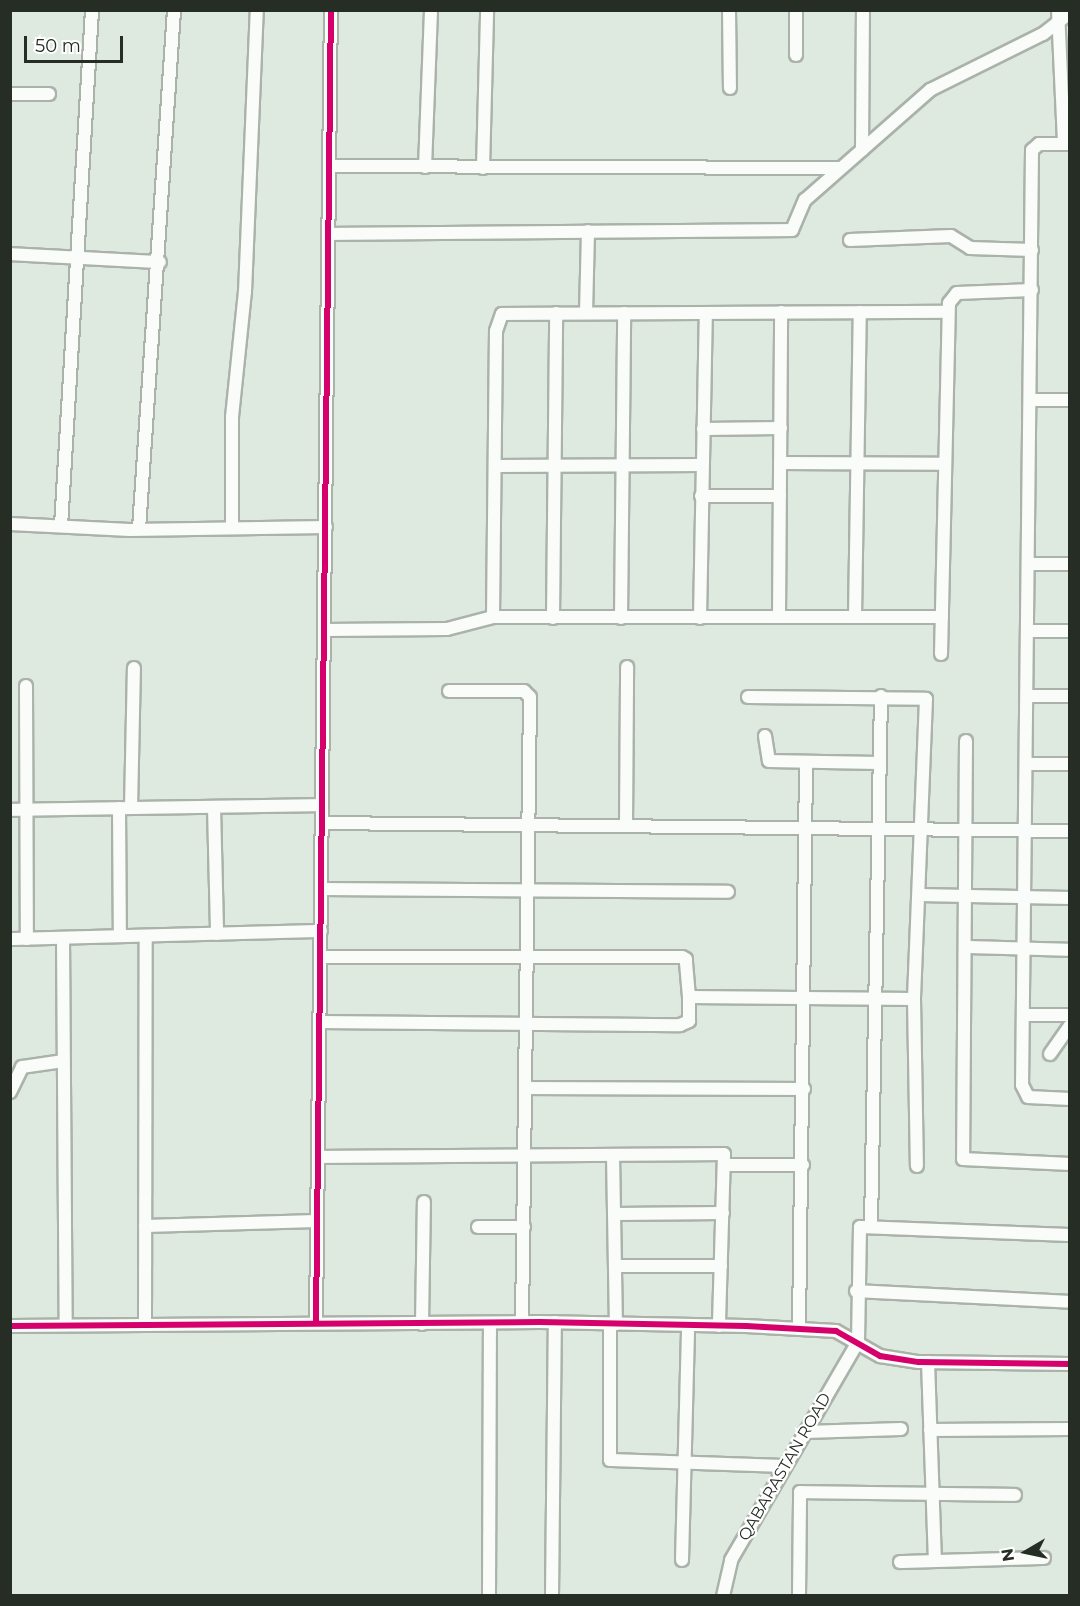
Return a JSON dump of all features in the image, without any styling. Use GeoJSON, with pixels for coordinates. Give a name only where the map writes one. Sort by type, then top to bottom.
{"type":"FeatureCollection","features":[{"type":"Feature","properties":{"kind":"street"},"geometry":{"type":"LineString","coordinates":[[61,526],[92,10]]}},
{"type":"Feature","properties":{"kind":"street"},"geometry":{"type":"LineString","coordinates":[[140,529],[160,262],[174,10]]}},
{"type":"Feature","properties":{"kind":"street"},"geometry":{"type":"LineString","coordinates":[[232,527],[232,417],[253,162],[257,10]]}},
{"type":"Feature","properties":{"kind":"street"},"geometry":{"type":"LineString","coordinates":[[316,1323],[331,10]]}},
{"type":"Feature","properties":{"kind":"street"},"geometry":{"type":"LineString","coordinates":[[424,167],[431,10]]}},
{"type":"Feature","properties":{"kind":"street"},"geometry":{"type":"LineString","coordinates":[[483,168],[487,10]]}},
{"type":"Feature","properties":{"kind":"street"},"geometry":{"type":"LineString","coordinates":[[729,10],[730,88]]}},
{"type":"Feature","properties":{"kind":"street"},"geometry":{"type":"LineString","coordinates":[[796,10],[796,55]]}},
{"type":"Feature","properties":{"kind":"street"},"geometry":{"type":"LineString","coordinates":[[862,150],[863,10]]}},
{"type":"Feature","properties":{"kind":"street"},"geometry":{"type":"LineString","coordinates":[[1058,10],[1067,144],[1039,144],[1032,150],[1023,1092],[1028,1097],[1070,1099]]}},
{"type":"Feature","properties":{"kind":"street"},"geometry":{"type":"LineString","coordinates":[[329,234],[792,230],[800,206],[839,168],[930,90],[1059,24],[1070,14]]}},
{"type":"Feature","properties":{"kind":"street"},"geometry":{"type":"LineString","coordinates":[[10,94],[49,94]]}},
{"type":"Feature","properties":{"kind":"street"},"geometry":{"type":"LineString","coordinates":[[330,166],[839,168]]}},
{"type":"Feature","properties":{"kind":"street"},"geometry":{"type":"LineString","coordinates":[[586,313],[588,231]]}},
{"type":"Feature","properties":{"kind":"street"},"geometry":{"type":"LineString","coordinates":[[850,240],[951,236],[970,248],[1032,250]]}},
{"type":"Feature","properties":{"kind":"street"},"geometry":{"type":"LineString","coordinates":[[10,254],[160,262]]}},
{"type":"Feature","properties":{"kind":"street"},"geometry":{"type":"LineString","coordinates":[[941,654],[948,312],[951,296],[957,293],[1032,290]]}},
{"type":"Feature","properties":{"kind":"street"},"geometry":{"type":"LineString","coordinates":[[779,617],[781,312]]}},
{"type":"Feature","properties":{"kind":"street"},"geometry":{"type":"LineString","coordinates":[[855,617],[860,312]]}},
{"type":"Feature","properties":{"kind":"street"},"geometry":{"type":"LineString","coordinates":[[493,617],[497,320],[505,313],[948,312]]}},
{"type":"Feature","properties":{"kind":"street"},"geometry":{"type":"LineString","coordinates":[[553,618],[556,313]]}},
{"type":"Feature","properties":{"kind":"street"},"geometry":{"type":"LineString","coordinates":[[621,618],[624,313]]}},
{"type":"Feature","properties":{"kind":"street"},"geometry":{"type":"LineString","coordinates":[[700,618],[706,313]]}},
{"type":"Feature","properties":{"kind":"street"},"geometry":{"type":"LineString","coordinates":[[1031,400],[1070,400]]}},
{"type":"Feature","properties":{"kind":"street"},"geometry":{"type":"LineString","coordinates":[[703,429],[781,428]]}},
{"type":"Feature","properties":{"kind":"street"},"geometry":{"type":"LineString","coordinates":[[780,464],[944,464]]}},
{"type":"Feature","properties":{"kind":"street"},"geometry":{"type":"LineString","coordinates":[[495,466],[702,465]]}},
{"type":"Feature","properties":{"kind":"street"},"geometry":{"type":"LineString","coordinates":[[701,496],[780,496]]}},
{"type":"Feature","properties":{"kind":"street"},"geometry":{"type":"LineString","coordinates":[[10,524],[140,529],[326,527]]}},
{"type":"Feature","properties":{"kind":"street"},"geometry":{"type":"LineString","coordinates":[[1029,564],[1070,564]]}},
{"type":"Feature","properties":{"kind":"street"},"geometry":{"type":"LineString","coordinates":[[324,630],[447,629],[493,617],[942,617]]}},
{"type":"Feature","properties":{"kind":"street"},"geometry":{"type":"LineString","coordinates":[[1028,631],[1070,631]]}},
{"type":"Feature","properties":{"kind":"street"},"geometry":{"type":"LineString","coordinates":[[626,826],[627,667]]}},
{"type":"Feature","properties":{"kind":"street"},"geometry":{"type":"LineString","coordinates":[[120,936],[134,668]]}},
{"type":"Feature","properties":{"kind":"street"},"geometry":{"type":"LineString","coordinates":[[26,686],[27,939]]}},
{"type":"Feature","properties":{"kind":"street"},"geometry":{"type":"LineString","coordinates":[[449,691],[530,694],[522,1322]]}},
{"type":"Feature","properties":{"kind":"street"},"geometry":{"type":"LineString","coordinates":[[748,697],[880,696],[926,699],[914,999],[917,1166]]}},
{"type":"Feature","properties":{"kind":"street"},"geometry":{"type":"LineString","coordinates":[[871,1225],[880,696]]}},
{"type":"Feature","properties":{"kind":"street"},"geometry":{"type":"LineString","coordinates":[[1028,696],[1070,696]]}},
{"type":"Feature","properties":{"kind":"street"},"geometry":{"type":"LineString","coordinates":[[765,736],[767,760],[879,763]]}},
{"type":"Feature","properties":{"kind":"street"},"geometry":{"type":"LineString","coordinates":[[966,741],[968,831],[964,948],[963,1158],[1070,1164]]}},
{"type":"Feature","properties":{"kind":"street"},"geometry":{"type":"LineString","coordinates":[[799,1329],[804,1089],[806,762]]}},
{"type":"Feature","properties":{"kind":"street"},"geometry":{"type":"LineString","coordinates":[[1027,764],[1070,764]]}},
{"type":"Feature","properties":{"kind":"street"},"geometry":{"type":"LineString","coordinates":[[10,810],[322,806]]}},
{"type":"Feature","properties":{"kind":"street"},"geometry":{"type":"LineString","coordinates":[[214,807],[217,934]]}},
{"type":"Feature","properties":{"kind":"street"},"geometry":{"type":"LineString","coordinates":[[322,823],[529,823],[922,831],[1070,831]]}},
{"type":"Feature","properties":{"kind":"street"},"geometry":{"type":"LineString","coordinates":[[321,889],[728,892]]}},
{"type":"Feature","properties":{"kind":"street"},"geometry":{"type":"LineString","coordinates":[[919,895],[1070,898]]}},
{"type":"Feature","properties":{"kind":"street"},"geometry":{"type":"LineString","coordinates":[[10,939],[321,931]]}},
{"type":"Feature","properties":{"kind":"street"},"geometry":{"type":"LineString","coordinates":[[145,1323],[146,936]]}},
{"type":"Feature","properties":{"kind":"street"},"geometry":{"type":"LineString","coordinates":[[63,938],[66,1324]]}},
{"type":"Feature","properties":{"kind":"street"},"geometry":{"type":"LineString","coordinates":[[964,948],[1070,950]]}},
{"type":"Feature","properties":{"kind":"street"},"geometry":{"type":"LineString","coordinates":[[319,1022],[680,1025],[689,1021],[686,958],[682,957],[320,957]]}},
{"type":"Feature","properties":{"kind":"street"},"geometry":{"type":"LineString","coordinates":[[689,997],[805,1000],[914,999]]}},
{"type":"Feature","properties":{"kind":"street"},"geometry":{"type":"LineString","coordinates":[[1023,1015],[1070,1015]]}},
{"type":"Feature","properties":{"kind":"street"},"geometry":{"type":"LineString","coordinates":[[1050,1054],[1070,1025]]}},
{"type":"Feature","properties":{"kind":"street"},"geometry":{"type":"LineString","coordinates":[[10,1092],[22,1067],[63,1061]]}},
{"type":"Feature","properties":{"kind":"street"},"geometry":{"type":"LineString","coordinates":[[525,1088],[804,1089]]}},
{"type":"Feature","properties":{"kind":"street"},"geometry":{"type":"LineString","coordinates":[[318,1157],[724,1154],[719,1326]]}},
{"type":"Feature","properties":{"kind":"street"},"geometry":{"type":"LineString","coordinates":[[613,1155],[615,1266],[607,1457],[617,1461],[785,1466]]}},
{"type":"Feature","properties":{"kind":"street"},"geometry":{"type":"LineString","coordinates":[[724,1165],[803,1165]]}},
{"type":"Feature","properties":{"kind":"street"},"geometry":{"type":"LineString","coordinates":[[422,1324],[424,1202]]}},
{"type":"Feature","properties":{"kind":"street"},"geometry":{"type":"LineString","coordinates":[[615,1214],[723,1213]]}},
{"type":"Feature","properties":{"kind":"street"},"geometry":{"type":"LineString","coordinates":[[145,1226],[317,1221]]}},
{"type":"Feature","properties":{"kind":"street"},"geometry":{"type":"LineString","coordinates":[[858,1342],[857,1231],[871,1225],[1070,1235]]}},
{"type":"Feature","properties":{"kind":"street"},"geometry":{"type":"LineString","coordinates":[[478,1227],[524,1227]]}},
{"type":"Feature","properties":{"kind":"street"},"geometry":{"type":"LineString","coordinates":[[615,1266],[721,1266]]}},
{"type":"Feature","properties":{"kind":"street"},"geometry":{"type":"LineString","coordinates":[[856,1292],[1070,1302]]}},
{"type":"Feature","properties":{"kind":"street"},"geometry":{"type":"LineString","coordinates":[[10,1326],[145,1323],[522,1322],[719,1326],[844,1333],[880,1356],[928,1362],[1070,1364]]}},
{"type":"Feature","properties":{"kind":"street"},"geometry":{"type":"LineString","coordinates":[[552,1596],[555,1322]]}},
{"type":"Feature","properties":{"kind":"street"},"geometry":{"type":"LineString","coordinates":[[489,1596],[490,1323]]}},
{"type":"Feature","properties":{"kind":"street"},"geometry":{"type":"LineString","coordinates":[[682,1560],[688,1326]]}},
{"type":"Feature","properties":{"kind":"street","name":"QABARASTAN ROAD"},"geometry":{"type":"LineString","coordinates":[[723,1596],[731,1560],[858,1342]]}},
{"type":"Feature","properties":{"kind":"street"},"geometry":{"type":"LineString","coordinates":[[928,1362],[935,1562]]}},
{"type":"Feature","properties":{"kind":"street"},"geometry":{"type":"LineString","coordinates":[[805,1432],[901,1429]]}},
{"type":"Feature","properties":{"kind":"street"},"geometry":{"type":"LineString","coordinates":[[930,1430],[1070,1429]]}},
{"type":"Feature","properties":{"kind":"street"},"geometry":{"type":"LineString","coordinates":[[799,1596],[800,1491],[1015,1495]]}},
{"type":"Feature","properties":{"kind":"street"},"geometry":{"type":"LineString","coordinates":[[900,1562],[1044,1558]]}},
{"type":"Feature","properties":{"kind":"cycle path"},"geometry":{"type":"LineString","coordinates":[[316,1323],[331,10]]}},
{"type":"Feature","properties":{"kind":"cycle path"},"geometry":{"type":"LineString","coordinates":[[10,1326],[540,1322],[746,1326],[836,1331],[880,1356],[919,1362],[1070,1364]]}}]}
